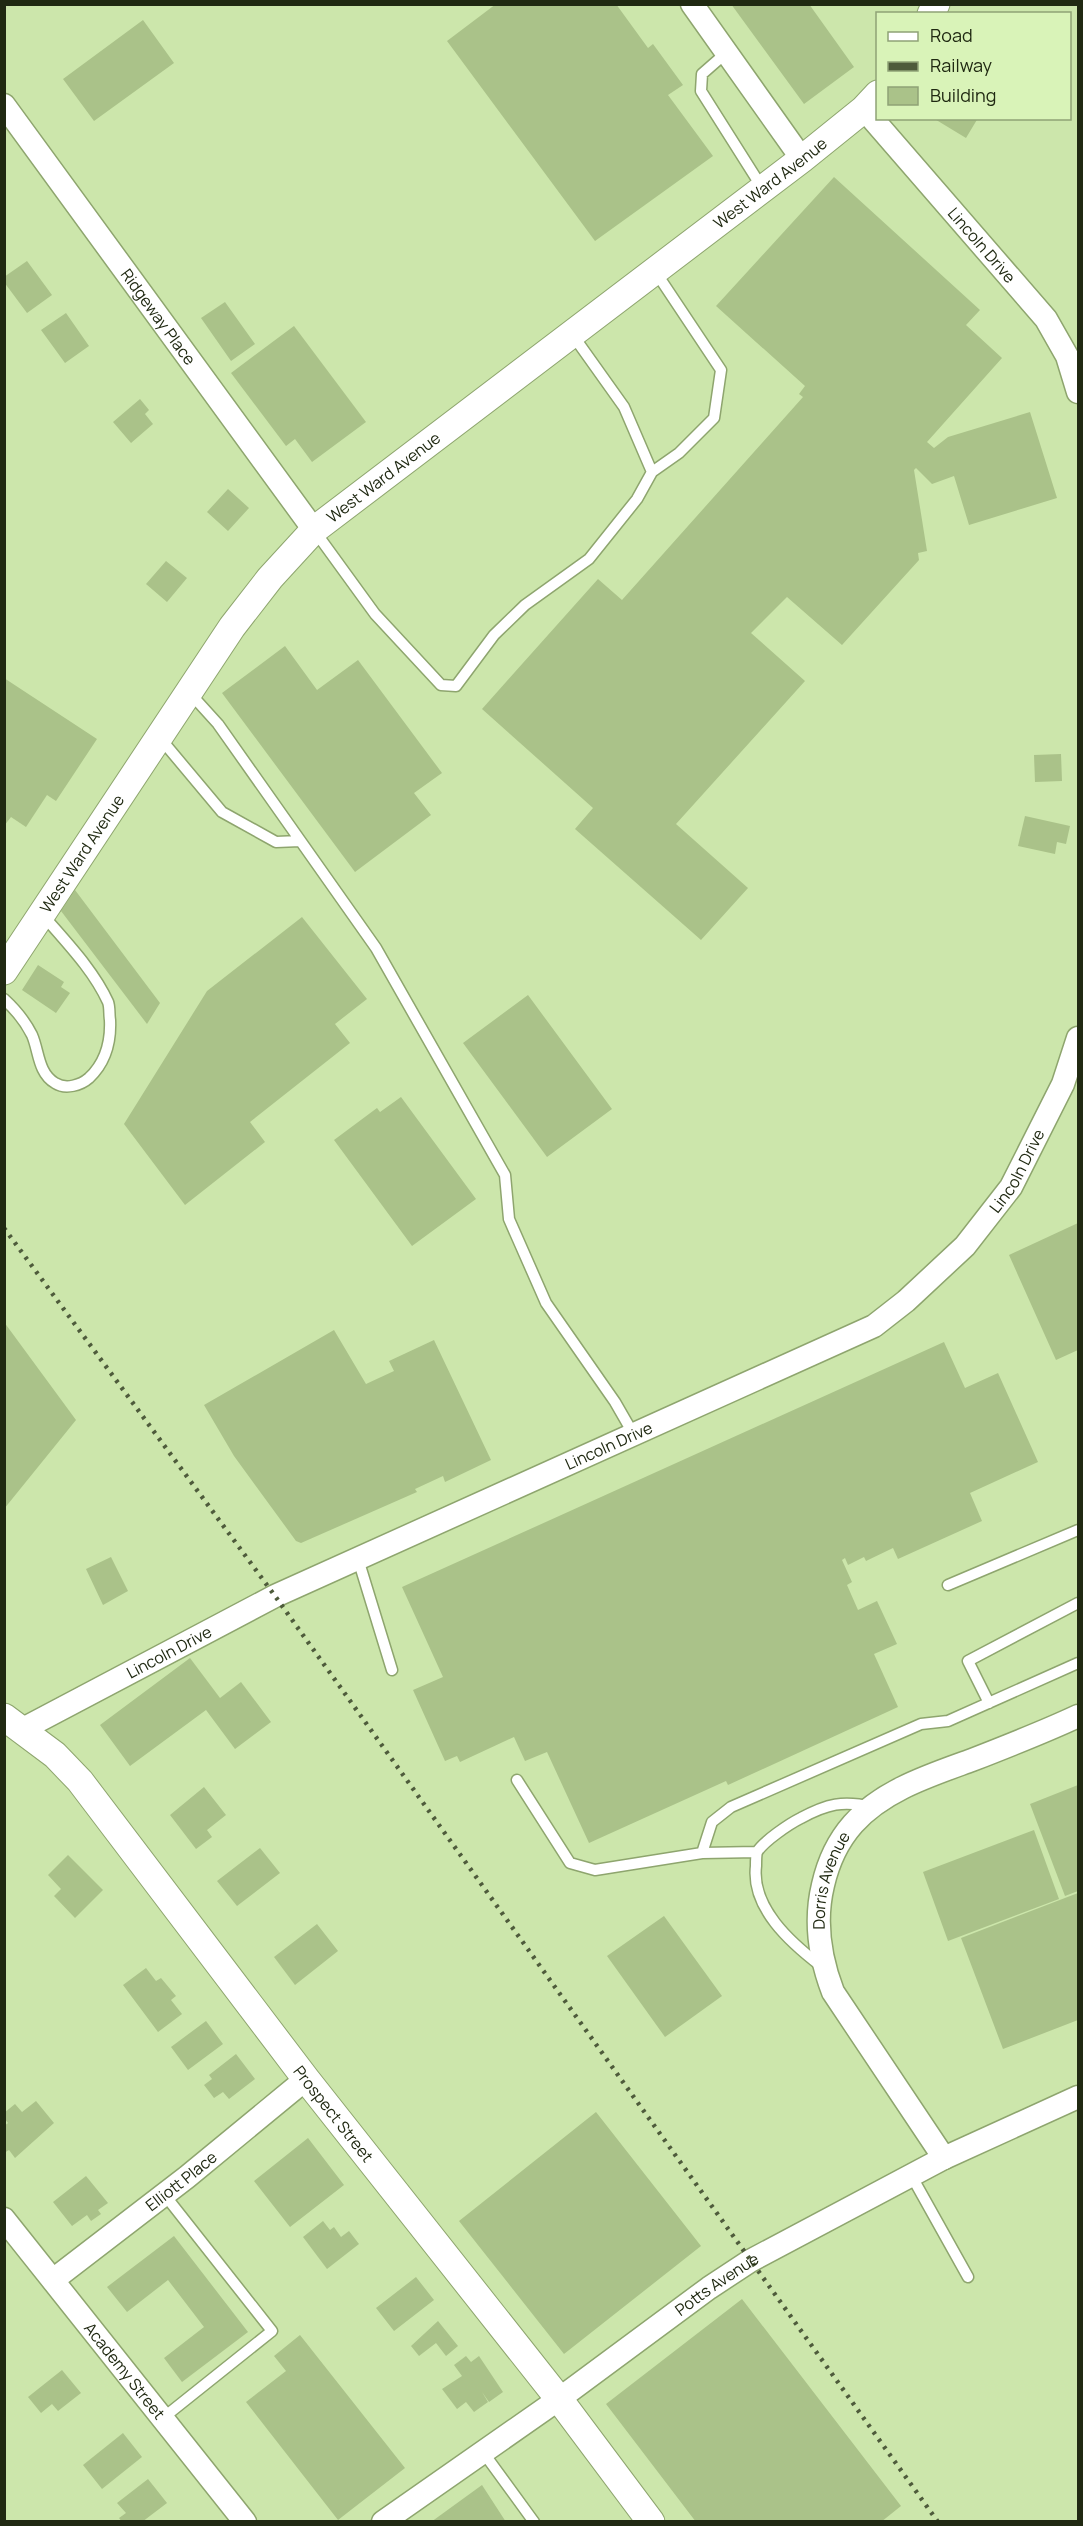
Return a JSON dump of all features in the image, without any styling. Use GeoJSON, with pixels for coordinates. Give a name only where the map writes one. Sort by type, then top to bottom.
{"type":"FeatureCollection","features":[{"type":"Feature","properties":{"kind":"street"},"geometry":{"type":"LineString","coordinates":[[692,4],[802,159]]}},
{"type":"Feature","properties":{"kind":"street","name":"West Ward Avenue"},"geometry":{"type":"LineString","coordinates":[[4,971],[232,627],[270,578],[314,530],[763,189],[871,102]]}},
{"type":"Feature","properties":{"kind":"street","name":"Ridgeway Place"},"geometry":{"type":"LineString","coordinates":[[4,105],[314,530]]}},
{"type":"Feature","properties":{"kind":"street","name":"Lincoln Drive"},"geometry":{"type":"LineString","coordinates":[[886,120],[1046,319],[1067,356],[1078,392]]}},
{"type":"Feature","properties":{"kind":"street","name":"Lincoln Drive"},"geometry":{"type":"LineString","coordinates":[[14,1723],[275,1596],[874,1326],[906,1301],[966,1246],[1011,1187],[1071,1087],[1078,1038]]}},
{"type":"Feature","properties":{"kind":"street","name":"Dorris Avenue"},"geometry":{"type":"LineString","coordinates":[[944,2158],[833,1992],[824,1968],[818,1932],[820,1897],[825,1874],[853,1824],[872,1807],[908,1785],[1078,1716]]}},
{"type":"Feature","properties":{"kind":"street","name":"Prospect Street"},"geometry":{"type":"LineString","coordinates":[[14,1723],[55,1755],[80,1781],[306,2079],[559,2399],[651,2522]]}},
{"type":"Feature","properties":{"kind":"street","name":"Elliott Place"},"geometry":{"type":"LineString","coordinates":[[53,2280],[306,2079]]}},
{"type":"Feature","properties":{"kind":"street","name":"Potts Avenue"},"geometry":{"type":"LineString","coordinates":[[383,2522],[559,2399],[742,2266],[944,2158],[1078,2097]]}},
{"type":"Feature","properties":{"kind":"street","name":"Academy Street"},"geometry":{"type":"LineString","coordinates":[[4,2218],[245,2522]]}},
{"type":"Feature","properties":{"kind":"lane"},"geometry":{"type":"LineString","coordinates":[[726,53],[702,74],[701,91],[763,189]]}},
{"type":"Feature","properties":{"kind":"lane"},"geometry":{"type":"LineString","coordinates":[[314,530],[375,614],[413,656],[441,686],[456,686],[494,635],[525,605],[589,559],[637,499],[652,472],[679,453],[714,418],[721,370],[655,271]]}},
{"type":"Feature","properties":{"kind":"lane"},"geometry":{"type":"LineString","coordinates":[[572,334],[624,407],[652,472]]}},
{"type":"Feature","properties":{"kind":"lane"},"geometry":{"type":"LineString","coordinates":[[189,692],[219,724],[376,948],[505,1175],[509,1219],[546,1303],[615,1402],[634,1435]]}},
{"type":"Feature","properties":{"kind":"lane"},"geometry":{"type":"LineString","coordinates":[[159,736],[222,812],[276,842],[300,841]]}},
{"type":"Feature","properties":{"kind":"lane"},"geometry":{"type":"LineString","coordinates":[[4,999],[20,1014],[32,1036],[36,1055],[44,1070],[55,1083],[69,1087],[84,1083],[99,1068],[111,1039],[109,1004],[81,960],[42,914]]}},
{"type":"Feature","properties":{"kind":"lane"},"geometry":{"type":"LineString","coordinates":[[948,1585],[1078,1530]]}},
{"type":"Feature","properties":{"kind":"lane"},"geometry":{"type":"LineString","coordinates":[[358,1559],[393,1670]]}},
{"type":"Feature","properties":{"kind":"lane"},"geometry":{"type":"LineString","coordinates":[[988,1703],[968,1661],[1078,1603]]}},
{"type":"Feature","properties":{"kind":"lane"},"geometry":{"type":"LineString","coordinates":[[702,1853],[712,1822],[731,1807],[921,1724],[948,1721],[1078,1663]]}},
{"type":"Feature","properties":{"kind":"lane"},"geometry":{"type":"LineString","coordinates":[[517,1780],[570,1863],[595,1870],[702,1853],[757,1852],[788,1826],[816,1810],[851,1802],[872,1807]]}},
{"type":"Feature","properties":{"kind":"lane"},"geometry":{"type":"LineString","coordinates":[[757,1852],[754,1877],[768,1913],[795,1946],[824,1968]]}},
{"type":"Feature","properties":{"kind":"lane"},"geometry":{"type":"LineString","coordinates":[[911,2175],[968,2277]]}},
{"type":"Feature","properties":{"kind":"lane"},"geometry":{"type":"LineString","coordinates":[[163,2418],[272,2331],[164,2194]]}},
{"type":"Feature","properties":{"kind":"lane"},"geometry":{"type":"LineString","coordinates":[[483,2452],[534,2522]]}},
{"type":"Feature","properties":{"kind":"building"},"geometry":{"type":"Polygon","coordinates":[[[496,4],[616,4],[648,48],[653,44],[683,85],[668,95],[713,156],[595,241],[447,41],[496,4]]]}},
{"type":"Feature","properties":{"kind":"building"},"geometry":{"type":"Polygon","coordinates":[[[731,4],[809,4],[854,67],[804,104],[731,4]]]}},
{"type":"Feature","properties":{"kind":"building"},"geometry":{"type":"Polygon","coordinates":[[[143,20],[174,63],[94,121],[63,79],[143,20]]]}},
{"type":"Feature","properties":{"kind":"building"},"geometry":{"type":"Polygon","coordinates":[[[936,120],[977,120],[966,138],[936,120]]]}},
{"type":"Feature","properties":{"kind":"building"},"geometry":{"type":"Polygon","coordinates":[[[834,177],[980,310],[966,325],[1002,358],[927,442],[934,448],[948,437],[1030,412],[1057,498],[969,525],[954,476],[932,484],[916,468],[914,470],[927,551],[918,553],[919,560],[842,645],[787,597],[751,633],[805,681],[676,824],[748,888],[701,940],[575,829],[593,808],[482,709],[598,579],[622,600],[803,397],[799,394],[805,386],[716,306],[834,177]]]}},
{"type":"Feature","properties":{"kind":"building"},"geometry":{"type":"Polygon","coordinates":[[[27,261],[52,295],[27,313],[4,282],[4,277],[27,261]]]}},
{"type":"Feature","properties":{"kind":"building"},"geometry":{"type":"Polygon","coordinates":[[[225,302],[255,344],[231,361],[201,318],[225,302]]]}},
{"type":"Feature","properties":{"kind":"building"},"geometry":{"type":"Polygon","coordinates":[[[66,313],[89,346],[65,363],[41,330],[66,313]]]}},
{"type":"Feature","properties":{"kind":"building"},"geometry":{"type":"Polygon","coordinates":[[[294,326],[366,422],[312,462],[295,439],[286,446],[231,373],[294,326]]]}},
{"type":"Feature","properties":{"kind":"building"},"geometry":{"type":"Polygon","coordinates":[[[140,399],[149,410],[145,414],[153,424],[131,443],[113,422],[140,399]]]}},
{"type":"Feature","properties":{"kind":"building"},"geometry":{"type":"Polygon","coordinates":[[[228,489],[249,508],[228,531],[207,512],[228,489]]]}},
{"type":"Feature","properties":{"kind":"building"},"geometry":{"type":"Polygon","coordinates":[[[166,561],[187,578],[167,602],[146,584],[166,561]]]}},
{"type":"Feature","properties":{"kind":"building"},"geometry":{"type":"Polygon","coordinates":[[[285,646],[317,690],[358,660],[442,773],[414,793],[431,815],[355,872],[222,693],[285,646]]]}},
{"type":"Feature","properties":{"kind":"building"},"geometry":{"type":"Polygon","coordinates":[[[4,678],[97,739],[56,801],[47,795],[26,827],[11,817],[4,826],[4,678]]]}},
{"type":"Feature","properties":{"kind":"building"},"geometry":{"type":"Polygon","coordinates":[[[1061,754],[1062,781],[1035,782],[1034,755],[1061,754]]]}},
{"type":"Feature","properties":{"kind":"building"},"geometry":{"type":"Polygon","coordinates":[[[1025,816],[1070,826],[1066,844],[1057,842],[1055,854],[1018,846],[1025,816]]]}},
{"type":"Feature","properties":{"kind":"building"},"geometry":{"type":"Polygon","coordinates":[[[75,890],[160,1003],[147,1024],[61,911],[75,890]]]}},
{"type":"Feature","properties":{"kind":"building"},"geometry":{"type":"Polygon","coordinates":[[[302,917],[367,999],[335,1024],[350,1043],[250,1122],[265,1142],[185,1205],[124,1124],[207,991],[302,917]]]}},
{"type":"Feature","properties":{"kind":"building"},"geometry":{"type":"Polygon","coordinates":[[[38,965],[64,982],[61,987],[70,993],[56,1013],[22,990],[38,965]]]}},
{"type":"Feature","properties":{"kind":"building"},"geometry":{"type":"Polygon","coordinates":[[[528,995],[612,1109],[547,1157],[463,1043],[528,995]]]}},
{"type":"Feature","properties":{"kind":"building"},"geometry":{"type":"Polygon","coordinates":[[[401,1097],[476,1199],[412,1246],[334,1140],[377,1108],[380,1112],[401,1097]]]}},
{"type":"Feature","properties":{"kind":"building"},"geometry":{"type":"Polygon","coordinates":[[[1078,1223],[1078,1350],[1056,1360],[1009,1255],[1078,1223]]]}},
{"type":"Feature","properties":{"kind":"building"},"geometry":{"type":"Polygon","coordinates":[[[4,1322],[76,1420],[4,1509],[4,1322]]]}},
{"type":"Feature","properties":{"kind":"building"},"geometry":{"type":"Polygon","coordinates":[[[334,1330],[366,1384],[394,1371],[389,1361],[434,1340],[491,1460],[445,1482],[443,1476],[415,1489],[417,1492],[301,1543],[296,1541],[234,1456],[204,1405],[334,1330]]]}},
{"type":"Feature","properties":{"kind":"building"},"geometry":{"type":"Polygon","coordinates":[[[944,1342],[965,1388],[998,1373],[1038,1462],[970,1493],[982,1521],[898,1559],[893,1548],[866,1561],[864,1557],[848,1565],[845,1558],[842,1560],[852,1582],[847,1585],[858,1610],[877,1601],[897,1644],[874,1654],[898,1707],[728,1785],[726,1781],[589,1843],[547,1752],[525,1761],[514,1737],[460,1762],[457,1756],[445,1761],[413,1690],[443,1677],[402,1587],[944,1342]]]}},
{"type":"Feature","properties":{"kind":"building"},"geometry":{"type":"Polygon","coordinates":[[[111,1557],[128,1591],[103,1605],[86,1569],[111,1557]]]}},
{"type":"Feature","properties":{"kind":"building"},"geometry":{"type":"Polygon","coordinates":[[[190,1658],[220,1698],[241,1682],[271,1722],[235,1749],[206,1710],[130,1766],[100,1725],[190,1658]]]}},
{"type":"Feature","properties":{"kind":"building"},"geometry":{"type":"Polygon","coordinates":[[[1078,1785],[1078,1891],[1065,1896],[1030,1804],[1078,1785]]]}},
{"type":"Feature","properties":{"kind":"building"},"geometry":{"type":"Polygon","coordinates":[[[204,1787],[226,1815],[207,1830],[212,1837],[196,1849],[170,1815],[204,1787]]]}},
{"type":"Feature","properties":{"kind":"building"},"geometry":{"type":"Polygon","coordinates":[[[1034,1830],[1059,1899],[948,1941],[923,1872],[1034,1830]]]}},
{"type":"Feature","properties":{"kind":"building"},"geometry":{"type":"Polygon","coordinates":[[[260,1848],[280,1873],[237,1906],[217,1881],[260,1848]]]}},
{"type":"Feature","properties":{"kind":"building"},"geometry":{"type":"Polygon","coordinates":[[[68,1855],[103,1890],[75,1918],[54,1896],[61,1889],[48,1875],[68,1855]]]}},
{"type":"Feature","properties":{"kind":"building"},"geometry":{"type":"Polygon","coordinates":[[[1078,1893],[1078,2020],[1003,2049],[961,1938],[1078,1893]]]}},
{"type":"Feature","properties":{"kind":"building"},"geometry":{"type":"Polygon","coordinates":[[[664,1916],[722,1996],[665,2037],[607,1956],[664,1916]]]}},
{"type":"Feature","properties":{"kind":"building"},"geometry":{"type":"Polygon","coordinates":[[[317,1924],[338,1951],[295,1985],[274,1957],[317,1924]]]}},
{"type":"Feature","properties":{"kind":"building"},"geometry":{"type":"Polygon","coordinates":[[[146,1968],[156,1981],[161,1978],[176,1996],[171,2000],[182,2014],[158,2032],[123,1985],[146,1968]]]}},
{"type":"Feature","properties":{"kind":"building"},"geometry":{"type":"Polygon","coordinates":[[[206,2021],[223,2044],[188,2070],[171,2047],[206,2021]]]}},
{"type":"Feature","properties":{"kind":"building"},"geometry":{"type":"Polygon","coordinates":[[[236,2054],[255,2079],[229,2099],[223,2092],[214,2098],[204,2085],[212,2079],[209,2075],[236,2054]]]}},
{"type":"Feature","properties":{"kind":"building"},"geometry":{"type":"Polygon","coordinates":[[[36,2101],[54,2123],[15,2158],[9,2150],[4,2153],[4,2126],[8,2123],[4,2118],[4,2113],[15,2104],[22,2112],[36,2101]]]}},
{"type":"Feature","properties":{"kind":"building"},"geometry":{"type":"Polygon","coordinates":[[[596,2112],[701,2246],[564,2354],[459,2221],[596,2112]]]}},
{"type":"Feature","properties":{"kind":"building"},"geometry":{"type":"Polygon","coordinates":[[[308,2138],[344,2185],[290,2227],[254,2181],[308,2138]]]}},
{"type":"Feature","properties":{"kind":"building"},"geometry":{"type":"Polygon","coordinates":[[[86,2176],[108,2203],[98,2210],[101,2214],[91,2221],[87,2215],[72,2226],[53,2202],[86,2176]]]}},
{"type":"Feature","properties":{"kind":"building"},"geometry":{"type":"Polygon","coordinates":[[[323,2221],[330,2230],[334,2227],[341,2237],[349,2231],[359,2244],[327,2269],[303,2237],[323,2221]]]}},
{"type":"Feature","properties":{"kind":"building"},"geometry":{"type":"Polygon","coordinates":[[[174,2236],[248,2332],[182,2382],[164,2358],[204,2327],[168,2280],[127,2312],[107,2287],[174,2236]]]}},
{"type":"Feature","properties":{"kind":"building"},"geometry":{"type":"Polygon","coordinates":[[[416,2277],[434,2300],[394,2331],[376,2308],[416,2277]]]}},
{"type":"Feature","properties":{"kind":"building"},"geometry":{"type":"Polygon","coordinates":[[[742,2299],[901,2506],[881,2522],[696,2522],[606,2404],[742,2299]]]}},
{"type":"Feature","properties":{"kind":"building"},"geometry":{"type":"Polygon","coordinates":[[[438,2321],[458,2346],[446,2356],[436,2343],[419,2356],[411,2346],[438,2321]]]}},
{"type":"Feature","properties":{"kind":"building"},"geometry":{"type":"Polygon","coordinates":[[[300,2335],[405,2468],[338,2520],[246,2402],[286,2371],[274,2356],[300,2335]]]}},
{"type":"Feature","properties":{"kind":"building"},"geometry":{"type":"Polygon","coordinates":[[[466,2356],[471,2362],[479,2356],[503,2392],[489,2402],[482,2392],[488,2402],[474,2412],[466,2402],[457,2409],[442,2389],[462,2376],[454,2365],[466,2356]]]}},
{"type":"Feature","properties":{"kind":"building"},"geometry":{"type":"Polygon","coordinates":[[[62,2370],[81,2393],[58,2411],[52,2404],[41,2413],[28,2397],[62,2370]]]}},
{"type":"Feature","properties":{"kind":"building"},"geometry":{"type":"Polygon","coordinates":[[[123,2433],[142,2457],[102,2489],[83,2465],[123,2433]]]}},
{"type":"Feature","properties":{"kind":"building"},"geometry":{"type":"Polygon","coordinates":[[[148,2479],[167,2503],[142,2522],[122,2522],[119,2518],[126,2513],[117,2503],[148,2479]]]}},
{"type":"Feature","properties":{"kind":"building"},"geometry":{"type":"Polygon","coordinates":[[[482,2485],[506,2522],[431,2522],[482,2485]]]}},
{"type":"Feature","properties":{"kind":"railway"},"geometry":{"type":"LineString","coordinates":[[4,1228],[275,1596],[938,2522]]}}]}
